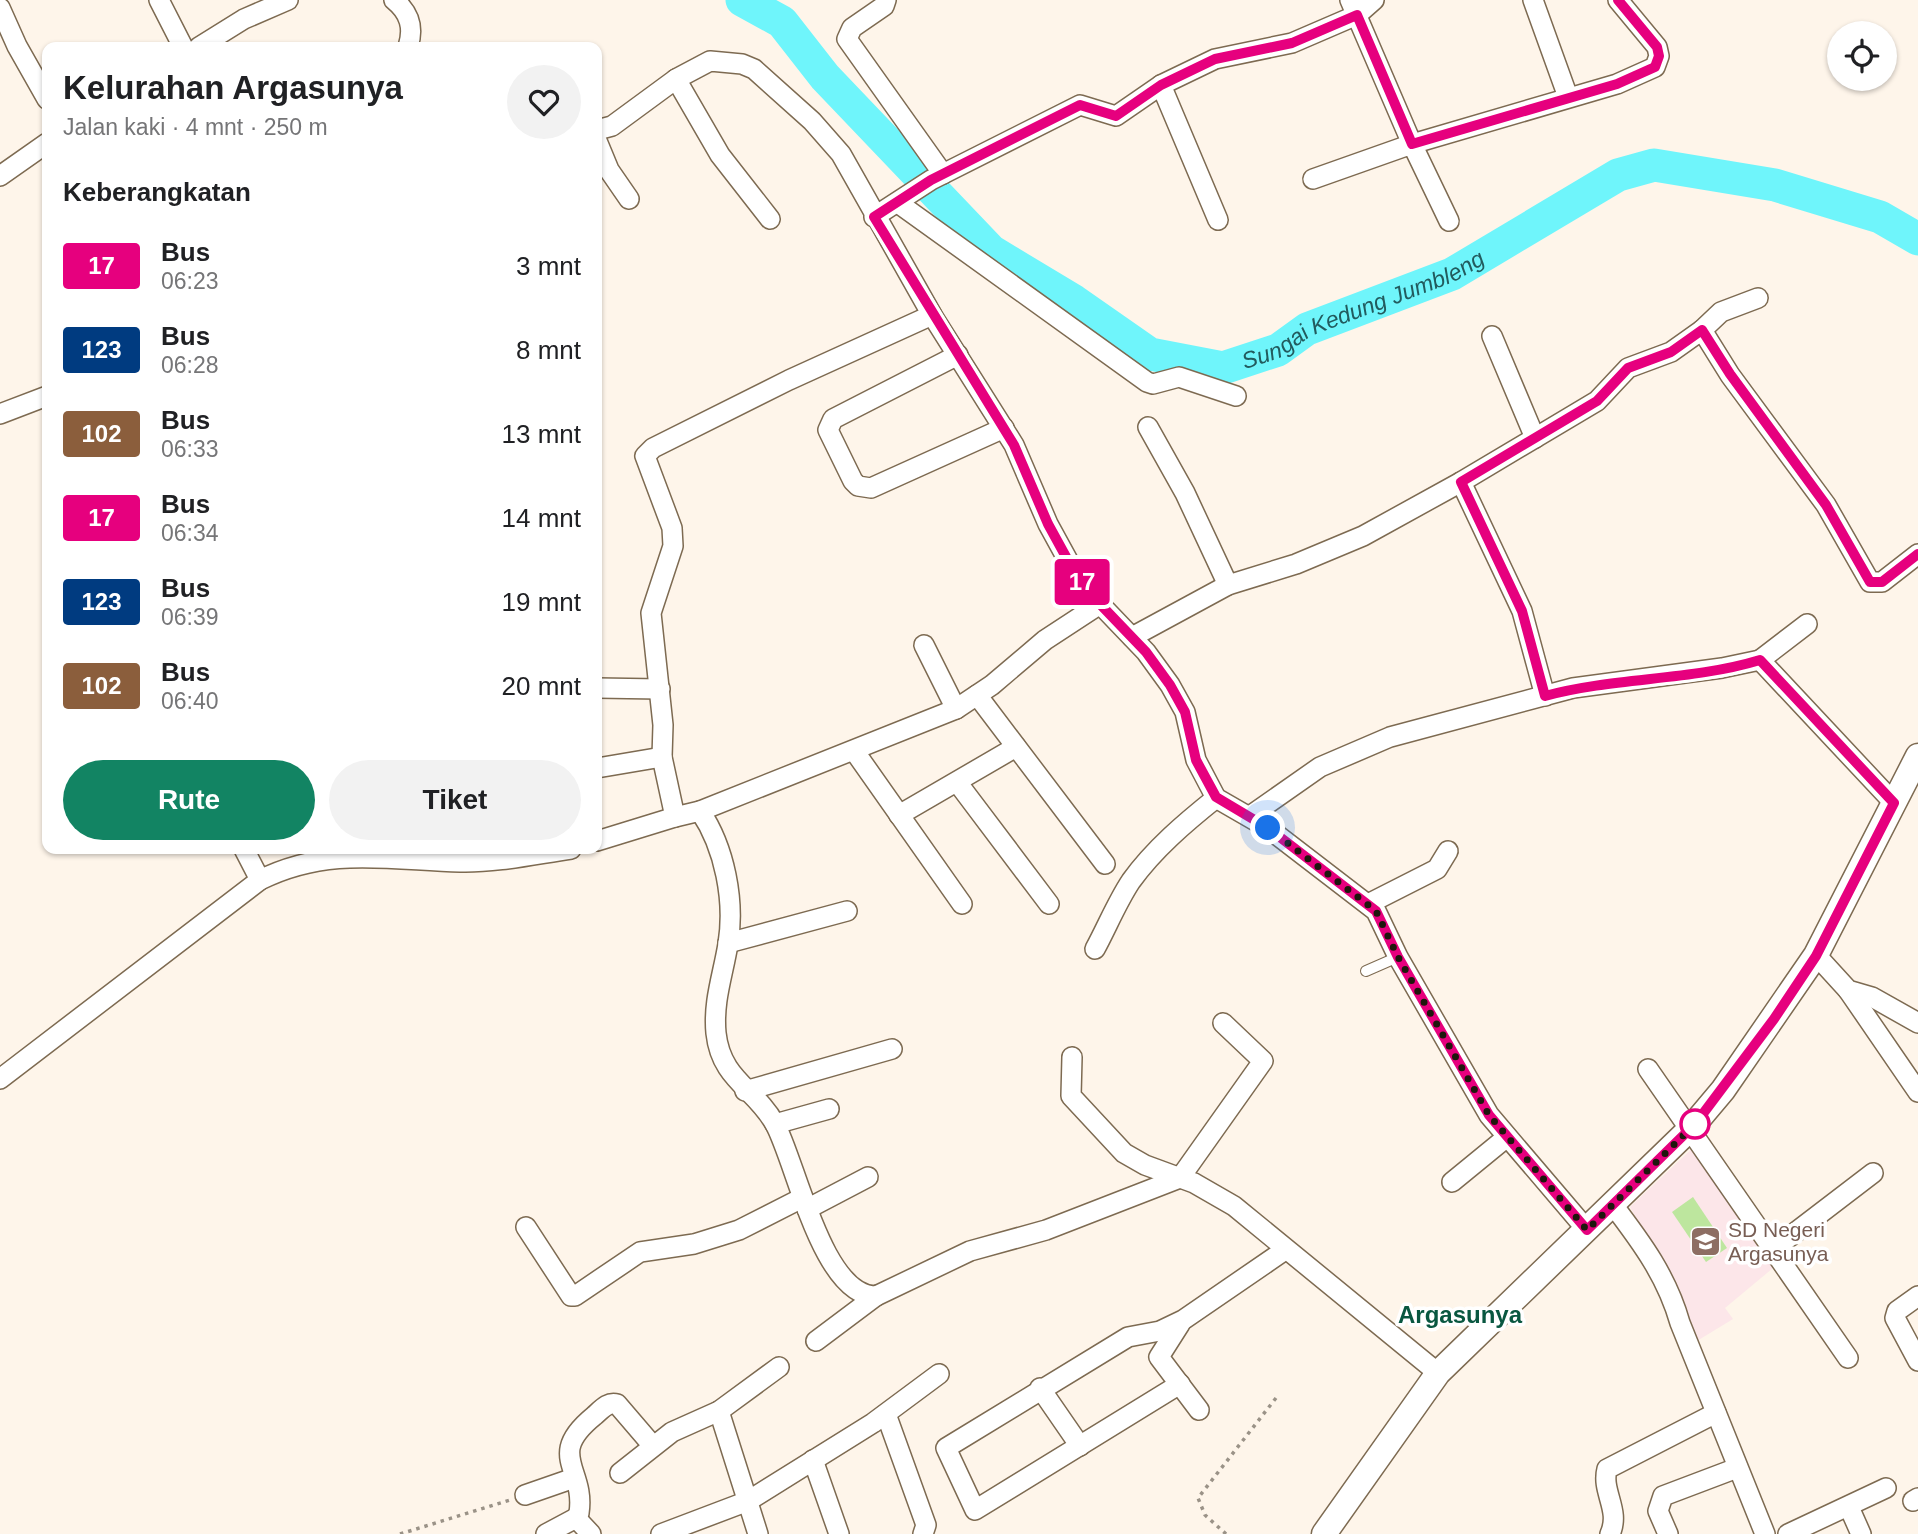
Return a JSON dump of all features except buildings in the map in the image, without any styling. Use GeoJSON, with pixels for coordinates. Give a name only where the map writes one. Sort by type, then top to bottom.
{"type":"FeatureCollection","features":[{"type":"Feature","properties":{"kind":"street"},"geometry":{"type":"LineString","coordinates":[[159,0],[180,42]]}},
{"type":"Feature","properties":{"kind":"street"},"geometry":{"type":"LineString","coordinates":[[208,42],[244,19],[288,0]]}},
{"type":"Feature","properties":{"kind":"street"},"geometry":{"type":"LineString","coordinates":[[394,0],[404,10],[413,32],[410,42]]}},
{"type":"Feature","properties":{"kind":"street"},"geometry":{"type":"LineString","coordinates":[[886,0],[884,6],[850,30],[847,39],[937,177]]}},
{"type":"Feature","properties":{"kind":"street"},"geometry":{"type":"LineString","coordinates":[[874,217],[937,177],[1080,105],[1116,116],[1161,85],[1215,59],[1292,43],[1353,8],[1374,0]]}},
{"type":"Feature","properties":{"kind":"street"},"geometry":{"type":"LineString","coordinates":[[1533,0],[1568,97]]}},
{"type":"Feature","properties":{"kind":"street"},"geometry":{"type":"LineString","coordinates":[[1313,180],[1412,144],[1617,84],[1657,63],[1657,47],[1652,38],[1618,0]]}},
{"type":"Feature","properties":{"kind":"street"},"geometry":{"type":"LineString","coordinates":[[0,8],[42,89]]}},
{"type":"Feature","properties":{"kind":"street"},"geometry":{"type":"LineString","coordinates":[[1353,8],[1412,144],[1450,221]]}},
{"type":"Feature","properties":{"kind":"street"},"geometry":{"type":"LineString","coordinates":[[602,129],[612,126],[676,79],[709,61],[742,64],[754,69],[804,113],[841,154],[858,180],[874,217],[932,315],[1004,428],[1060,548],[1100,604],[1157,666],[1181,704],[1196,760],[1216,797],[1250,816],[1368,904],[1382,919],[1398,957],[1489,1115],[1587,1230]]}},
{"type":"Feature","properties":{"kind":"street"},"geometry":{"type":"LineString","coordinates":[[676,79],[720,155],[770,219]]}},
{"type":"Feature","properties":{"kind":"street"},"geometry":{"type":"LineString","coordinates":[[1161,85],[1217,220]]}},
{"type":"Feature","properties":{"kind":"street"},"geometry":{"type":"LineString","coordinates":[[0,176],[42,147]]}},
{"type":"Feature","properties":{"kind":"street"},"geometry":{"type":"LineString","coordinates":[[602,153],[609,170],[629,199]]}},
{"type":"Feature","properties":{"kind":"street"},"geometry":{"type":"LineString","coordinates":[[901,200],[1147,382],[1153,384],[1180,377],[1236,396]]}},
{"type":"Feature","properties":{"kind":"street"},"geometry":{"type":"LineString","coordinates":[[1132,637],[1227,585],[1296,564],[1363,536],[1461,482],[1597,401],[1628,368],[1671,352],[1702,330],[1721,312],[1758,298]]}},
{"type":"Feature","properties":{"kind":"street"},"geometry":{"type":"LineString","coordinates":[[675,817],[662,757],[663,725],[651,613],[673,546],[672,528],[650,473],[646,454],[789,380],[932,315]]}},
{"type":"Feature","properties":{"kind":"street"},"geometry":{"type":"LineString","coordinates":[[1702,330],[1730,374],[1826,505],[1870,582],[1882,582],[1918,554]]}},
{"type":"Feature","properties":{"kind":"street"},"geometry":{"type":"LineString","coordinates":[[1492,336],[1535,438]]}},
{"type":"Feature","properties":{"kind":"street"},"geometry":{"type":"LineString","coordinates":[[958,355],[833,419],[828,430],[853,481],[858,486],[871,488],[1004,428]]}},
{"type":"Feature","properties":{"kind":"street"},"geometry":{"type":"LineString","coordinates":[[0,414],[42,398]]}},
{"type":"Feature","properties":{"kind":"street"},"geometry":{"type":"LineString","coordinates":[[1148,427],[1185,493],[1227,585]]}},
{"type":"Feature","properties":{"kind":"street"},"geometry":{"type":"LineString","coordinates":[[1461,482],[1522,611],[1545,696]]}},
{"type":"Feature","properties":{"kind":"street"},"geometry":{"type":"LineString","coordinates":[[602,839],[700,811],[855,752],[956,709],[1045,640],[1100,604]]}},
{"type":"Feature","properties":{"kind":"street"},"geometry":{"type":"LineString","coordinates":[[1250,816],[1320,766],[1390,737],[1573,688],[1723,668],[1760,660],[1807,624]]}},
{"type":"Feature","properties":{"kind":"street"},"geometry":{"type":"LineString","coordinates":[[924,645],[956,709]]}},
{"type":"Feature","properties":{"kind":"street"},"geometry":{"type":"LineString","coordinates":[[1760,660],[1894,803]]}},
{"type":"Feature","properties":{"kind":"street"},"geometry":{"type":"LineString","coordinates":[[602,688],[660,689]]}},
{"type":"Feature","properties":{"kind":"street"},"geometry":{"type":"LineString","coordinates":[[977,695],[1105,864]]}},
{"type":"Feature","properties":{"kind":"street"},"geometry":{"type":"LineString","coordinates":[[899,816],[1016,747]]}},
{"type":"Feature","properties":{"kind":"street"},"geometry":{"type":"LineString","coordinates":[[855,752],[962,904]]}},
{"type":"Feature","properties":{"kind":"street"},"geometry":{"type":"LineString","coordinates":[[602,767],[662,757]]}},
{"type":"Feature","properties":{"kind":"street"},"geometry":{"type":"LineString","coordinates":[[1325,1534],[1438,1373],[1691,1128],[1723,1090],[1816,956],[1894,803],[1916,767]]}},
{"type":"Feature","properties":{"kind":"street"},"geometry":{"type":"LineString","coordinates":[[957,782],[1049,904]]}},
{"type":"Feature","properties":{"kind":"street"},"geometry":{"type":"LineString","coordinates":[[1096,949],[1130,883],[1145,864],[1183,824],[1216,797]]}},
{"type":"Feature","properties":{"kind":"street"},"geometry":{"type":"LineString","coordinates":[[700,811],[713,832],[725,874],[728,943],[717,984],[716,1033],[721,1058],[745,1091],[775,1124],[821,1242],[846,1279],[867,1296],[876,1296]]}},
{"type":"Feature","properties":{"kind":"street"},"geometry":{"type":"LineString","coordinates":[[1368,904],[1437,869],[1448,851]]}},
{"type":"Feature","properties":{"kind":"street"},"geometry":{"type":"LineString","coordinates":[[247,854],[260,880]]}},
{"type":"Feature","properties":{"kind":"street"},"geometry":{"type":"LineString","coordinates":[[0,1079],[260,880],[282,869],[316,855],[371,855],[463,862],[529,854]]}},
{"type":"Feature","properties":{"kind":"street"},"geometry":{"type":"LineString","coordinates":[[728,943],[847,911]]}},
{"type":"Feature","properties":{"kind":"street"},"geometry":{"type":"LineString","coordinates":[[1816,956],[1848,990],[1918,1092]]}},
{"type":"Feature","properties":{"kind":"street"},"geometry":{"type":"LineString","coordinates":[[1848,990],[1872,997],[1918,1023]]}},
{"type":"Feature","properties":{"kind":"street"},"geometry":{"type":"LineString","coordinates":[[816,1341],[876,1296],[970,1251],[1046,1230],[1180,1178],[1263,1061],[1223,1023]]}},
{"type":"Feature","properties":{"kind":"street"},"geometry":{"type":"LineString","coordinates":[[745,1091],[892,1049]]}},
{"type":"Feature","properties":{"kind":"street"},"geometry":{"type":"LineString","coordinates":[[1072,1057],[1069,1091],[1081,1109],[1133,1159],[1180,1178],[1234,1206],[1438,1373]]}},
{"type":"Feature","properties":{"kind":"street"},"geometry":{"type":"LineString","coordinates":[[1648,1069],[1775,1248],[1848,1359]]}},
{"type":"Feature","properties":{"kind":"street"},"geometry":{"type":"LineString","coordinates":[[775,1124],[830,1109]]}},
{"type":"Feature","properties":{"kind":"street"},"geometry":{"type":"LineString","coordinates":[[1452,1182],[1507,1137]]}},
{"type":"Feature","properties":{"kind":"street"},"geometry":{"type":"LineString","coordinates":[[1775,1248],[1872,1174]]}},
{"type":"Feature","properties":{"kind":"street"},"geometry":{"type":"LineString","coordinates":[[526,1227],[562,1287],[575,1296],[640,1252],[694,1244],[739,1230],[868,1177]]}},
{"type":"Feature","properties":{"kind":"street"},"geometry":{"type":"LineString","coordinates":[[1613,1205],[1655,1262],[1671,1290],[1680,1323],[1765,1534]]}},
{"type":"Feature","properties":{"kind":"street"},"geometry":{"type":"LineString","coordinates":[[1180,1384],[975,1510],[946,1448],[1040,1388],[1128,1337],[1160,1331],[1183,1320],[1285,1250]]}},
{"type":"Feature","properties":{"kind":"street"},"geometry":{"type":"LineString","coordinates":[[1918,1296],[1897,1311],[1895,1318],[1918,1361]]}},
{"type":"Feature","properties":{"kind":"street"},"geometry":{"type":"LineString","coordinates":[[1183,1320],[1167,1340],[1159,1357],[1199,1410]]}},
{"type":"Feature","properties":{"kind":"street"},"geometry":{"type":"LineString","coordinates":[[620,1473],[672,1432],[719,1410],[779,1367]]}},
{"type":"Feature","properties":{"kind":"street"},"geometry":{"type":"LineString","coordinates":[[661,1534],[748,1501],[886,1413],[939,1374]]}},
{"type":"Feature","properties":{"kind":"street"},"geometry":{"type":"LineString","coordinates":[[1040,1388],[1080,1446]]}},
{"type":"Feature","properties":{"kind":"street"},"geometry":{"type":"LineString","coordinates":[[545,1534],[576,1518],[580,1507],[569,1450],[573,1436],[611,1402],[617,1404],[653,1446]]}},
{"type":"Feature","properties":{"kind":"street"},"geometry":{"type":"LineString","coordinates":[[719,1410],[758,1534]]}},
{"type":"Feature","properties":{"kind":"street"},"geometry":{"type":"LineString","coordinates":[[886,1413],[926,1525],[923,1534]]}},
{"type":"Feature","properties":{"kind":"street"},"geometry":{"type":"LineString","coordinates":[[1610,1534],[1615,1512],[1604,1478],[1606,1469],[1716,1413]]}},
{"type":"Feature","properties":{"kind":"street"},"geometry":{"type":"LineString","coordinates":[[813,1460],[839,1534]]}},
{"type":"Feature","properties":{"kind":"street"},"geometry":{"type":"LineString","coordinates":[[1668,1534],[1658,1511],[1663,1496],[1737,1468]]}},
{"type":"Feature","properties":{"kind":"street"},"geometry":{"type":"LineString","coordinates":[[526,1495],[574,1478]]}},
{"type":"Feature","properties":{"kind":"street"},"geometry":{"type":"LineString","coordinates":[[1788,1534],[1886,1488]]}},
{"type":"Feature","properties":{"kind":"street"},"geometry":{"type":"LineString","coordinates":[[1849,1507],[1861,1534]]}},
{"type":"Feature","properties":{"kind":"street"},"geometry":{"type":"LineString","coordinates":[[576,1518],[591,1534]]}},
{"type":"Feature","properties":{"kind":"lane"},"geometry":{"type":"LineString","coordinates":[[1366,971],[1398,957]]}},
{"type":"Feature","properties":{"kind":"path"},"geometry":{"type":"LineString","coordinates":[[1226,1534],[1205,1515],[1198,1498],[1276,1398]]}},
{"type":"Feature","properties":{"kind":"path"},"geometry":{"type":"LineString","coordinates":[[400,1534],[526,1495]]}},
{"type":"Feature","properties":{"kind":"shaded area","name":"SD Negeri Argasunya"},"geometry":{"type":"Polygon","coordinates":[[[1697,1144],[1779,1263],[1725,1308],[1733,1319],[1692,1344],[1678,1294],[1630,1207],[1697,1144]]]}},
{"type":"Feature","properties":{"kind":"green space"},"geometry":{"type":"Polygon","coordinates":[[[1693,1197],[1727,1248],[1706,1262],[1672,1212],[1693,1197]]]}},
{"type":"Feature","properties":{"kind":"waterway","name":"Sungai Kedung Jumbleng"},"geometry":{"type":"LineString","coordinates":[[742,0],[782,22],[825,77],[991,251],[1074,301],[1150,354],[1223,368],[1278,350],[1307,329],[1452,274],[1618,175],[1654,165],[1775,185],[1880,217],[1918,239]]}},
{"type":"Feature","properties":{"kind":"bus line","name":"17"},"geometry":{"type":"LineString","coordinates":[[1618,0],[1657,47],[1659,56],[1655,67],[1617,84],[1412,144],[1357,15],[1276,48],[1215,59],[1161,85],[1116,116],[1085,104],[1080,105],[931,180],[874,217],[1014,445],[1048,524],[1071,566],[1100,604],[1146,652],[1170,685],[1185,712],[1196,760],[1216,797],[1268,828],[1376,911],[1398,957],[1489,1115],[1587,1230],[1696,1123],[1723,1090],[1816,956],[1894,803],[1760,660],[1723,668],[1573,688],[1545,696],[1522,611],[1461,482],[1597,401],[1628,368],[1671,352],[1702,330],[1730,374],[1826,505],[1870,582],[1882,582],[1918,554]]}},
{"type":"Feature","properties":{"kind":"place","name":"SD Negeri Argasunya"},"geometry":{"type":"Point","coordinates":[1705,1241]}},
{"type":"Feature","properties":{"kind":"district","name":"Argasunya"},"geometry":{"type":"Point","coordinates":[1460,1314]}},
{"type":"Feature","properties":{"kind":"route"},"geometry":{"type":"LineString","coordinates":[[1268,828],[1376,911],[1398,957],[1489,1115],[1587,1230],[1695,1124]]}}]}
